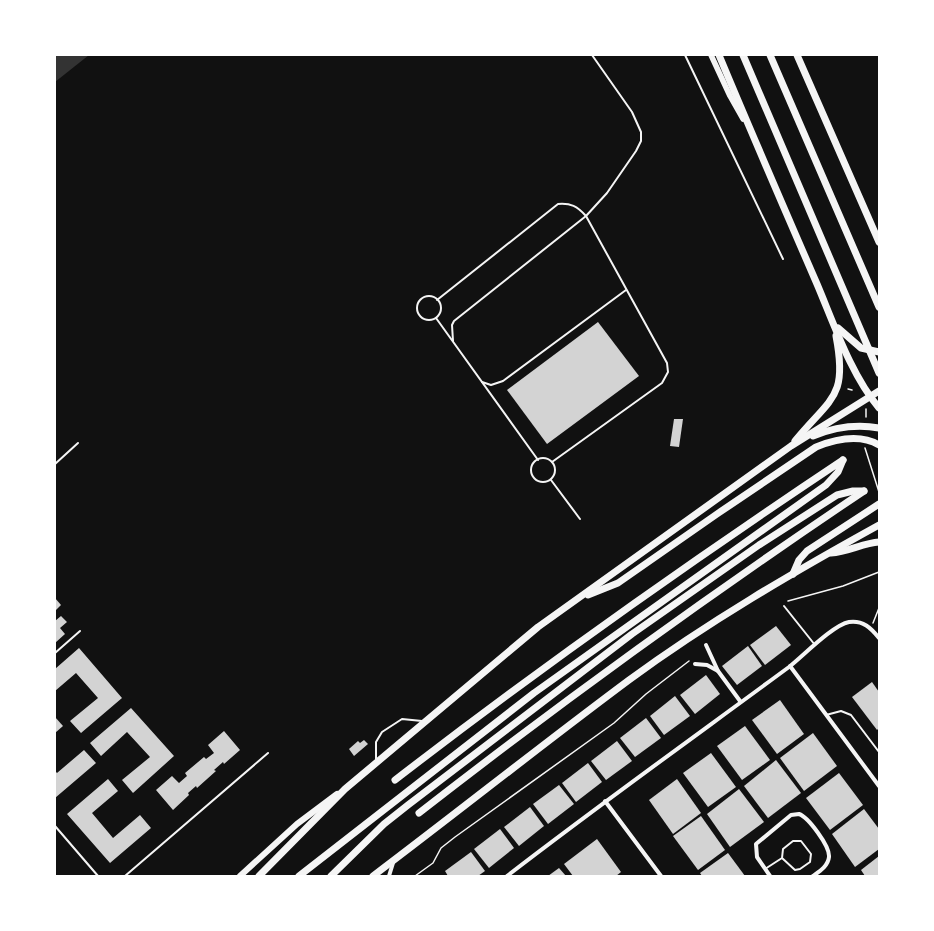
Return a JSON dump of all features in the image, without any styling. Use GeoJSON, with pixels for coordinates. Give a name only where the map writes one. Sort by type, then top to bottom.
{"type":"FeatureCollection","features":[{"type":"Feature","properties":{"kind":"main road"},"geometry":{"type":"LineString","coordinates":[[719,55],[834,324],[869,397],[879,408]]}},
{"type":"Feature","properties":{"kind":"main road"},"geometry":{"type":"LineString","coordinates":[[743,55],[879,373]]}},
{"type":"Feature","properties":{"kind":"main road"},"geometry":{"type":"LineString","coordinates":[[770,55],[879,307]]}},
{"type":"Feature","properties":{"kind":"main road"},"geometry":{"type":"LineString","coordinates":[[797,55],[879,242]]}},
{"type":"Feature","properties":{"kind":"main road"},"geometry":{"type":"LineString","coordinates":[[873,226],[879,236]]}},
{"type":"Feature","properties":{"kind":"main road"},"geometry":{"type":"LineString","coordinates":[[834,324],[849,339],[861,348],[879,352]]}},
{"type":"Feature","properties":{"kind":"main road"},"geometry":{"type":"LineString","coordinates":[[791,446],[824,409],[838,388],[841,360],[834,324]]}},
{"type":"Feature","properties":{"kind":"main road"},"geometry":{"type":"LineString","coordinates":[[259,876],[345,789],[538,627],[791,446],[879,392]]}},
{"type":"Feature","properties":{"kind":"main road"},"geometry":{"type":"LineString","coordinates":[[791,446],[805,439],[836,428],[865,426],[879,428]]}},
{"type":"Feature","properties":{"kind":"main road"},"geometry":{"type":"LineString","coordinates":[[578,599],[618,583],[816,447],[828,442],[853,438],[872,441],[879,445]]}},
{"type":"Feature","properties":{"kind":"main road"},"geometry":{"type":"LineString","coordinates":[[299,876],[534,693],[826,485],[838,472],[843,460],[634,603],[532,677],[395,780]]}},
{"type":"Feature","properties":{"kind":"main road"},"geometry":{"type":"LineString","coordinates":[[331,876],[384,824],[632,634],[759,545],[832,497],[848,491],[864,492],[760,561],[600,674],[420,813]]}},
{"type":"Feature","properties":{"kind":"main road"},"geometry":{"type":"LineString","coordinates":[[793,574],[799,560],[807,551],[879,504]]}},
{"type":"Feature","properties":{"kind":"main road"},"geometry":{"type":"LineString","coordinates":[[373,876],[630,680],[710,626],[793,574],[879,525]]}},
{"type":"Feature","properties":{"kind":"main road"},"geometry":{"type":"LineString","coordinates":[[827,554],[844,552],[879,542]]}},
{"type":"Feature","properties":{"kind":"main road"},"geometry":{"type":"LineString","coordinates":[[240,876],[297,824],[345,789]]}},
{"type":"Feature","properties":{"kind":"street"},"geometry":{"type":"LineString","coordinates":[[711,55],[730,96],[750,129]]}},
{"type":"Feature","properties":{"kind":"street"},"geometry":{"type":"LineString","coordinates":[[507,876],[605,801],[740,701],[790,666],[842,625],[849,622],[864,624],[871,628],[879,638]]}},
{"type":"Feature","properties":{"kind":"street"},"geometry":{"type":"LineString","coordinates":[[706,645],[718,671],[740,701]]}},
{"type":"Feature","properties":{"kind":"street"},"geometry":{"type":"LineString","coordinates":[[694,665],[707,665],[718,671]]}},
{"type":"Feature","properties":{"kind":"street"},"geometry":{"type":"LineString","coordinates":[[790,666],[824,714],[879,786]]}},
{"type":"Feature","properties":{"kind":"street"},"geometry":{"type":"LineString","coordinates":[[605,801],[660,876]]}},
{"type":"Feature","properties":{"kind":"street"},"geometry":{"type":"LineString","coordinates":[[770,876],[756,857],[756,844],[791,815],[799,814],[808,820],[825,844],[829,853],[829,858],[825,867],[813,876]]}},
{"type":"Feature","properties":{"kind":"street"},"geometry":{"type":"LineString","coordinates":[[389,876],[394,860]]}},
{"type":"Feature","properties":{"kind":"lane"},"geometry":{"type":"LineString","coordinates":[[453,341],[452,325],[454,321],[586,216],[606,193],[636,151],[641,137],[632,112],[592,55]]}},
{"type":"Feature","properties":{"kind":"lane"},"geometry":{"type":"LineString","coordinates":[[684,55],[783,260]]}},
{"type":"Feature","properties":{"kind":"lane"},"geometry":{"type":"LineString","coordinates":[[437,300],[558,204],[569,203],[578,208],[586,216],[667,363],[668,372],[662,383],[552,462]]}},
{"type":"Feature","properties":{"kind":"lane"},"geometry":{"type":"LineString","coordinates":[[482,382],[491,384],[503,381],[626,290]]}},
{"type":"Feature","properties":{"kind":"lane"},"geometry":{"type":"LineString","coordinates":[[427,296],[437,300],[441,307],[436,318],[424,319],[419,314],[417,307],[420,300],[427,296]]}},
{"type":"Feature","properties":{"kind":"lane"},"geometry":{"type":"LineString","coordinates":[[436,318],[538,460]]}},
{"type":"Feature","properties":{"kind":"lane"},"geometry":{"type":"LineString","coordinates":[[55,464],[78,443]]}},
{"type":"Feature","properties":{"kind":"lane"},"geometry":{"type":"LineString","coordinates":[[545,459],[552,462],[555,469],[550,480],[543,482],[533,476],[533,465],[538,460],[545,459]]}},
{"type":"Feature","properties":{"kind":"lane"},"geometry":{"type":"LineString","coordinates":[[550,480],[580,519]]}},
{"type":"Feature","properties":{"kind":"lane"},"geometry":{"type":"LineString","coordinates":[[784,606],[815,646]]}},
{"type":"Feature","properties":{"kind":"lane"},"geometry":{"type":"LineString","coordinates":[[55,653],[80,631]]}},
{"type":"Feature","properties":{"kind":"lane"},"geometry":{"type":"LineString","coordinates":[[824,714],[841,711],[848,713],[879,752]]}},
{"type":"Feature","properties":{"kind":"lane"},"geometry":{"type":"LineString","coordinates":[[376,762],[376,742],[382,732],[396,721],[402,719],[425,722]]}},
{"type":"Feature","properties":{"kind":"lane"},"geometry":{"type":"LineString","coordinates":[[125,876],[268,754]]}},
{"type":"Feature","properties":{"kind":"lane"},"geometry":{"type":"LineString","coordinates":[[55,826],[98,876]]}},
{"type":"Feature","properties":{"kind":"lane"},"geometry":{"type":"LineString","coordinates":[[797,840],[801,841],[811,854],[810,862],[800,869],[795,870],[782,858],[783,849],[793,841],[797,840]]}},
{"type":"Feature","properties":{"kind":"lane"},"geometry":{"type":"LineString","coordinates":[[765,869],[782,858]]}},
{"type":"Feature","properties":{"kind":"path"},"geometry":{"type":"LineString","coordinates":[[848,389],[852,390]]}},
{"type":"Feature","properties":{"kind":"path"},"geometry":{"type":"LineString","coordinates":[[866,409],[866,417]]}},
{"type":"Feature","properties":{"kind":"path"},"geometry":{"type":"LineString","coordinates":[[863,444],[879,492]]}},
{"type":"Feature","properties":{"kind":"path"},"geometry":{"type":"LineString","coordinates":[[784,606],[783,604],[792,599],[843,586],[879,572]]}},
{"type":"Feature","properties":{"kind":"path"},"geometry":{"type":"LineString","coordinates":[[871,628],[879,608]]}},
{"type":"Feature","properties":{"kind":"path"},"geometry":{"type":"LineString","coordinates":[[415,876],[433,862],[441,848],[590,741],[690,661],[694,665]]}},
{"type":"Feature","properties":{"kind":"shaded area"},"geometry":{"type":"Polygon","coordinates":[[[55,55],[89,55],[55,82],[55,55]]]}},
{"type":"Feature","properties":{"kind":"building"},"geometry":{"type":"Polygon","coordinates":[[[598,322],[639,376],[547,444],[507,390],[598,322]]]}},
{"type":"Feature","properties":{"kind":"building"},"geometry":{"type":"Polygon","coordinates":[[[674,419],[683,419],[679,447],[670,446],[674,419]]]}},
{"type":"Feature","properties":{"kind":"building"},"geometry":{"type":"Polygon","coordinates":[[[55,598],[61,605],[55,611],[55,598]]]}},
{"type":"Feature","properties":{"kind":"building"},"geometry":{"type":"Polygon","coordinates":[[[61,616],[67,622],[60,628],[65,634],[55,643],[55,621],[61,616]]]}},
{"type":"Feature","properties":{"kind":"building"},"geometry":{"type":"Polygon","coordinates":[[[776,626],[791,645],[765,665],[750,645],[776,626]]]}},
{"type":"Feature","properties":{"kind":"building"},"geometry":{"type":"Polygon","coordinates":[[[748,646],[762,666],[737,685],[722,666],[748,646]]]}},
{"type":"Feature","properties":{"kind":"building"},"geometry":{"type":"Polygon","coordinates":[[[79,648],[122,698],[81,733],[70,721],[98,698],[76,673],[55,691],[55,669],[79,648]]]}},
{"type":"Feature","properties":{"kind":"building"},"geometry":{"type":"Polygon","coordinates":[[[706,675],[720,694],[695,714],[680,695],[706,675]]]}},
{"type":"Feature","properties":{"kind":"building"},"geometry":{"type":"Polygon","coordinates":[[[872,682],[879,692],[879,728],[877,730],[852,697],[872,682]]]}},
{"type":"Feature","properties":{"kind":"building"},"geometry":{"type":"Polygon","coordinates":[[[675,696],[690,716],[664,735],[650,716],[675,696]]]}},
{"type":"Feature","properties":{"kind":"building"},"geometry":{"type":"Polygon","coordinates":[[[780,700],[804,734],[777,754],[752,720],[780,700]]]}},
{"type":"Feature","properties":{"kind":"building"},"geometry":{"type":"Polygon","coordinates":[[[131,708],[174,756],[133,793],[122,780],[150,757],[127,732],[101,756],[90,743],[131,708]]]}},
{"type":"Feature","properties":{"kind":"building"},"geometry":{"type":"Polygon","coordinates":[[[55,717],[63,726],[55,733],[55,717]]]}},
{"type":"Feature","properties":{"kind":"building"},"geometry":{"type":"Polygon","coordinates":[[[646,718],[661,738],[635,757],[620,738],[646,718]]]}},
{"type":"Feature","properties":{"kind":"building"},"geometry":{"type":"Polygon","coordinates":[[[745,726],[770,760],[742,780],[717,746],[745,726]]]}},
{"type":"Feature","properties":{"kind":"building"},"geometry":{"type":"Polygon","coordinates":[[[224,731],[240,750],[224,764],[223,762],[214,770],[216,771],[197,788],[196,786],[188,793],[189,795],[173,810],[156,790],[172,776],[179,783],[187,776],[185,773],[204,757],[206,759],[214,753],[208,745],[224,731]]]}},
{"type":"Feature","properties":{"kind":"building"},"geometry":{"type":"Polygon","coordinates":[[[813,733],[837,766],[804,791],[780,758],[813,733]]]}},
{"type":"Feature","properties":{"kind":"building"},"geometry":{"type":"Polygon","coordinates":[[[364,740],[368,744],[354,756],[349,749],[358,741],[360,743],[364,740]]]}},
{"type":"Feature","properties":{"kind":"building"},"geometry":{"type":"Polygon","coordinates":[[[617,741],[632,761],[606,780],[591,761],[617,741]]]}},
{"type":"Feature","properties":{"kind":"building"},"geometry":{"type":"Polygon","coordinates":[[[84,750],[96,763],[55,798],[55,771],[57,773],[84,750]]]}},
{"type":"Feature","properties":{"kind":"building"},"geometry":{"type":"Polygon","coordinates":[[[711,753],[736,787],[708,807],[683,773],[711,753]]]}},
{"type":"Feature","properties":{"kind":"building"},"geometry":{"type":"Polygon","coordinates":[[[776,760],[801,793],[768,818],[744,786],[776,760]]]}},
{"type":"Feature","properties":{"kind":"building"},"geometry":{"type":"Polygon","coordinates":[[[588,763],[602,782],[576,802],[562,783],[588,763]]]}},
{"type":"Feature","properties":{"kind":"building"},"geometry":{"type":"Polygon","coordinates":[[[839,773],[863,805],[830,830],[806,798],[839,773]]]}},
{"type":"Feature","properties":{"kind":"building"},"geometry":{"type":"Polygon","coordinates":[[[108,779],[118,791],[92,813],[113,838],[140,815],[151,828],[110,863],[67,814],[108,779]]]}},
{"type":"Feature","properties":{"kind":"building"},"geometry":{"type":"Polygon","coordinates":[[[677,779],[701,813],[673,834],[649,800],[677,779]]]}},
{"type":"Feature","properties":{"kind":"building"},"geometry":{"type":"Polygon","coordinates":[[[559,785],[574,804],[548,824],[533,804],[559,785]]]}},
{"type":"Feature","properties":{"kind":"building"},"geometry":{"type":"Polygon","coordinates":[[[739,789],[764,822],[730,847],[707,814],[739,789]]]}},
{"type":"Feature","properties":{"kind":"building"},"geometry":{"type":"Polygon","coordinates":[[[530,807],[544,826],[519,846],[504,827],[530,807]]]}},
{"type":"Feature","properties":{"kind":"building"},"geometry":{"type":"Polygon","coordinates":[[[864,809],[879,829],[879,849],[855,867],[832,834],[864,809]]]}},
{"type":"Feature","properties":{"kind":"building"},"geometry":{"type":"Polygon","coordinates":[[[701,816],[725,850],[698,870],[673,836],[701,816]]]}},
{"type":"Feature","properties":{"kind":"building"},"geometry":{"type":"Polygon","coordinates":[[[500,829],[514,848],[489,868],[474,849],[500,829]]]}},
{"type":"Feature","properties":{"kind":"building"},"geometry":{"type":"Polygon","coordinates":[[[597,839],[621,872],[616,876],[573,876],[564,864],[597,839]]]}},
{"type":"Feature","properties":{"kind":"building"},"geometry":{"type":"Polygon","coordinates":[[[471,852],[485,871],[478,876],[448,876],[445,871],[471,852]]]}},
{"type":"Feature","properties":{"kind":"building"},"geometry":{"type":"Polygon","coordinates":[[[728,853],[745,876],[702,876],[700,873],[728,853]]]}},
{"type":"Feature","properties":{"kind":"building"},"geometry":{"type":"Polygon","coordinates":[[[879,856],[879,876],[865,876],[861,870],[879,856]]]}},
{"type":"Feature","properties":{"kind":"building"},"geometry":{"type":"Polygon","coordinates":[[[559,868],[566,876],[548,876],[559,868]]]}}]}
